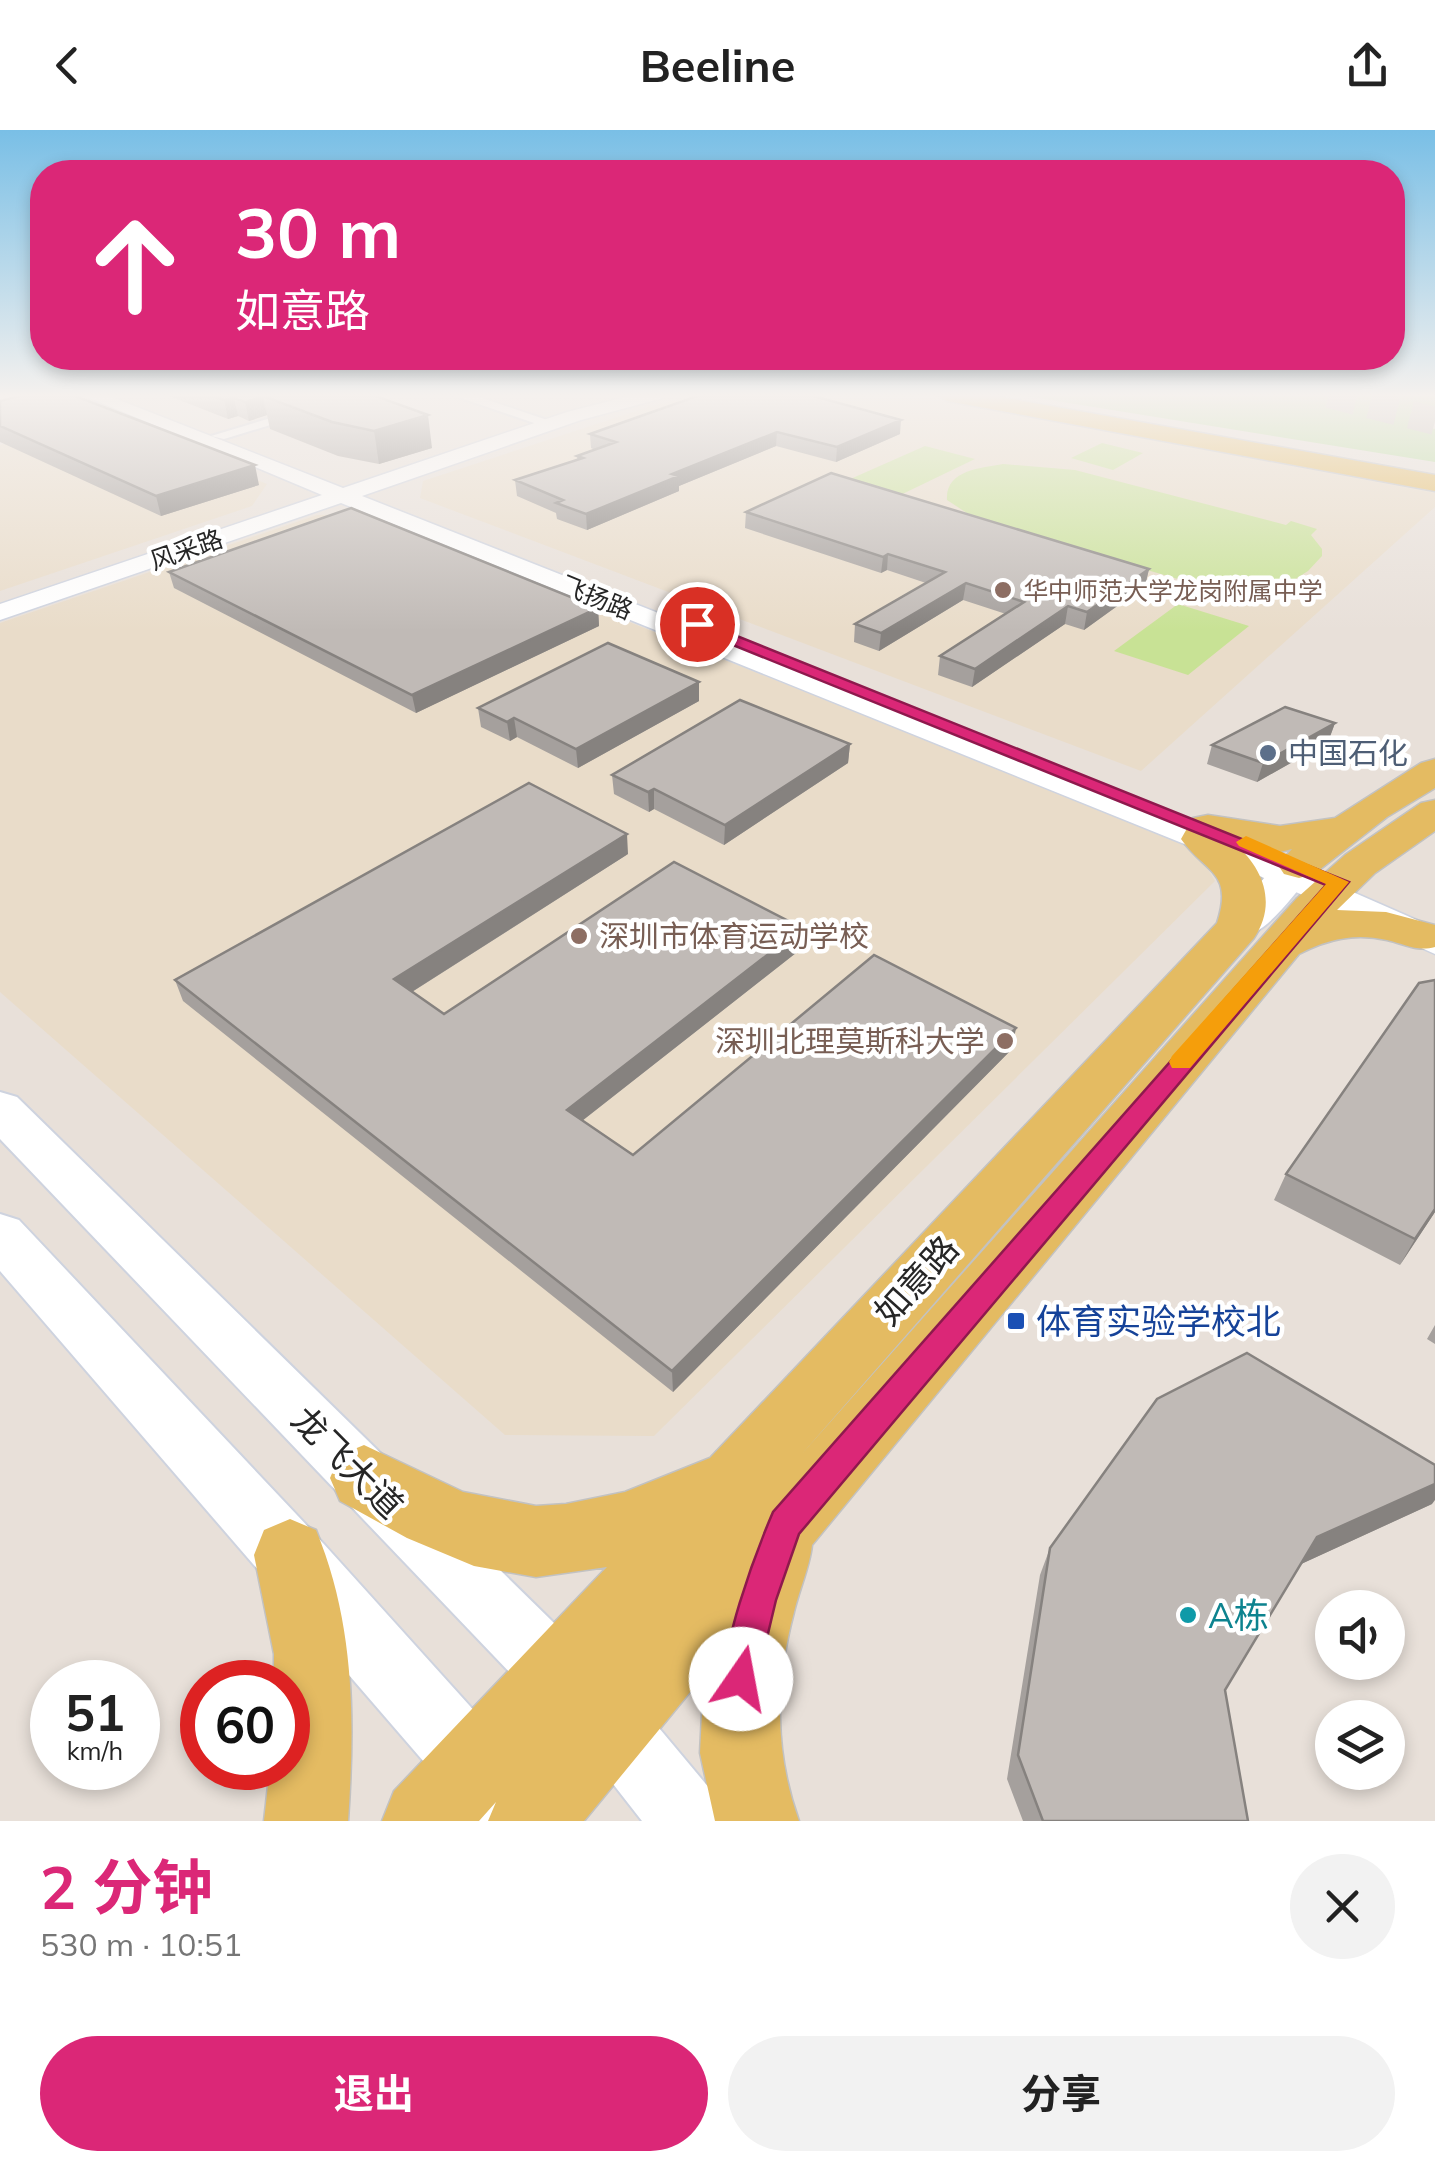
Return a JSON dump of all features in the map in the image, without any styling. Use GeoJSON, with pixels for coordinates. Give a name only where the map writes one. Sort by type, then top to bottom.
{"type":"FeatureCollection","features":[{"type":"Feature","properties":{"kind":"main road"},"geometry":{"type":"LineString","coordinates":[[1402,473],[1431,478]]}},
{"type":"Feature","properties":{"kind":"main road"},"geometry":{"type":"LineString","coordinates":[[1403,473],[1431,478]]}},
{"type":"Feature","properties":{"kind":"main road","name":"如意路"},"geometry":{"type":"LineString","coordinates":[[424,1821],[558,1674],[760,1501],[1260,937],[1330,865],[1435,772]]}},
{"type":"Feature","properties":{"kind":"main road","name":"如意路"},"geometry":{"type":"LineString","coordinates":[[1330,865],[1435,812]]}},
{"type":"Feature","properties":{"kind":"main road"},"geometry":{"type":"LineString","coordinates":[[1205,833],[1280,839],[1330,865],[1378,862],[1395,899],[1430,932]]}},
{"type":"Feature","properties":{"kind":"main road"},"geometry":{"type":"LineString","coordinates":[[1205,833],[1240,877],[1260,937],[1351,922],[1430,932]]}},
{"type":"Feature","properties":{"kind":"main road","name":"龙飞大道"},"geometry":{"type":"LineString","coordinates":[[0,1109],[611,1728],[689,1821]]}},
{"type":"Feature","properties":{"kind":"main road"},"geometry":{"type":"LineString","coordinates":[[0,1235],[527,1821]]}},
{"type":"Feature","properties":{"kind":"main road"},"geometry":{"type":"LineString","coordinates":[[364,1478],[475,1531],[545,1542],[594,1537],[652,1521],[760,1501],[758,1600],[741,1679],[738,1739],[757,1821]]}},
{"type":"Feature","properties":{"kind":"main road","name":"如意路"},"geometry":{"type":"LineString","coordinates":[[527,1821],[611,1728],[760,1501]]}},
{"type":"Feature","properties":{"kind":"main road"},"geometry":{"type":"LineString","coordinates":[[290,1555],[312,1654],[314,1736],[306,1821]]}},
{"type":"Feature","properties":{"kind":"street","name":"飞扬路"},"geometry":{"type":"LineString","coordinates":[[295,473],[1205,833],[1330,865],[1430,932]]}},
{"type":"Feature","properties":{"kind":"street","name":"飞扬路"},"geometry":{"type":"LineString","coordinates":[[302,473],[345,492]]}},
{"type":"Feature","properties":{"kind":"street","name":"风采路"},"geometry":{"type":"LineString","coordinates":[[0,612],[398,473]]}},
{"type":"Feature","properties":{"kind":"street","name":"风采路"},"geometry":{"type":"LineString","coordinates":[[0,604],[403,473]]}},
{"type":"Feature","properties":{"kind":"shaded area"},"geometry":{"type":"Polygon","coordinates":[[[0,473],[239,473],[267,484],[252,506],[0,591],[0,473]]]}},
{"type":"Feature","properties":{"kind":"shaded area","name":"华中师范大学龙岗附属中学"},"geometry":{"type":"Polygon","coordinates":[[[448,473],[1328,473],[1435,493],[1435,507],[1141,771],[420,498],[423,481],[448,473]]]}},
{"type":"Feature","properties":{"kind":"shaded area","name":"深圳市体育运动学校"},"geometry":{"type":"Polygon","coordinates":[[[357,514],[1194,846],[1215,881],[654,1436],[505,1435],[0,992],[0,623],[317,515],[357,514]]]}},
{"type":"Feature","properties":{"kind":"green space"},"geometry":{"type":"Polygon","coordinates":[[[864,473],[946,473],[890,500],[839,484],[864,473]]]}},
{"type":"Feature","properties":{"kind":"green space"},"geometry":{"type":"Polygon","coordinates":[[[1086,473],[1286,525],[1291,521],[1317,529],[1311,535],[1322,549],[1322,556],[1289,583],[1219,591],[979,521],[947,500],[948,490],[958,476],[1086,473]]]}},
{"type":"Feature","properties":{"kind":"green space"},"geometry":{"type":"Polygon","coordinates":[[[1178,604],[1249,626],[1188,675],[1114,651],[1178,604]]]}},
{"type":"Feature","properties":{"kind":"building"},"geometry":{"type":"Polygon","coordinates":[[[105,473],[230,473],[156,496],[105,473]]]}},
{"type":"Feature","properties":{"kind":"building"},"geometry":{"type":"Polygon","coordinates":[[[537,473],[679,476],[586,514],[556,503],[563,500],[515,480],[537,473]]]}},
{"type":"Feature","properties":{"kind":"building"},"geometry":{"type":"Polygon","coordinates":[[[831,473],[1149,569],[1087,612],[1068,606],[975,669],[940,656],[1024,602],[966,583],[881,633],[855,624],[945,572],[888,554],[883,557],[746,512],[831,473]]]}},
{"type":"Feature","properties":{"kind":"building"},"geometry":{"type":"Polygon","coordinates":[[[351,508],[598,608],[412,695],[169,572],[351,508]]]}},
{"type":"Feature","properties":{"kind":"building"},"geometry":{"type":"Polygon","coordinates":[[[608,643],[699,682],[576,749],[514,718],[507,722],[478,708],[608,643]]]}},
{"type":"Feature","properties":{"kind":"building"},"geometry":{"type":"Polygon","coordinates":[[[740,700],[850,744],[725,825],[654,789],[648,792],[612,775],[740,700]]]}},
{"type":"Feature","properties":{"kind":"building"},"geometry":{"type":"Polygon","coordinates":[[[1285,707],[1335,723],[1263,763],[1212,745],[1285,707]]]}},
{"type":"Feature","properties":{"kind":"building"},"geometry":{"type":"Polygon","coordinates":[[[529,783],[627,834],[394,979],[444,1014],[674,862],[802,928],[567,1110],[633,1155],[874,955],[1016,1028],[672,1371],[175,980],[529,783]]]}},
{"type":"Feature","properties":{"kind":"building"},"geometry":{"type":"Polygon","coordinates":[[[1435,980],[1435,1209],[1415,1239],[1286,1174],[1419,983],[1435,980]]]}},
{"type":"Feature","properties":{"kind":"building"},"geometry":{"type":"Polygon","coordinates":[[[1247,1353],[1435,1465],[1435,1484],[1317,1537],[1225,1690],[1248,1821],[1043,1821],[1018,1755],[1050,1548],[1157,1399],[1247,1353]]]}},
{"type":"Feature","properties":{"kind":"slow traffic"},"geometry":{"type":"LineString","coordinates":[[1181,1062],[1339,882],[1246,842]]}},
{"type":"Feature","properties":{"kind":"place","name":"华中师范大学龙岗附属中学"},"geometry":{"type":"Point","coordinates":[1003,590]}},
{"type":"Feature","properties":{"kind":"place","name":"中国石化"},"geometry":{"type":"Point","coordinates":[1268,753]}},
{"type":"Feature","properties":{"kind":"place","name":"深圳市体育运动学校"},"geometry":{"type":"Point","coordinates":[579,936]}},
{"type":"Feature","properties":{"kind":"place","name":"深圳北理莫斯科大学"},"geometry":{"type":"Point","coordinates":[1005,1041]}},
{"type":"Feature","properties":{"kind":"place","name":"体育实验学校北"},"geometry":{"type":"Point","coordinates":[1016,1321]}},
{"type":"Feature","properties":{"kind":"place","name":"A栋"},"geometry":{"type":"Point","coordinates":[1188,1615]}},
{"type":"Feature","properties":{"kind":"route"},"geometry":{"type":"LineString","coordinates":[[697,624],[1339,882],[785,1524],[758,1600],[741,1679]]}}]}
